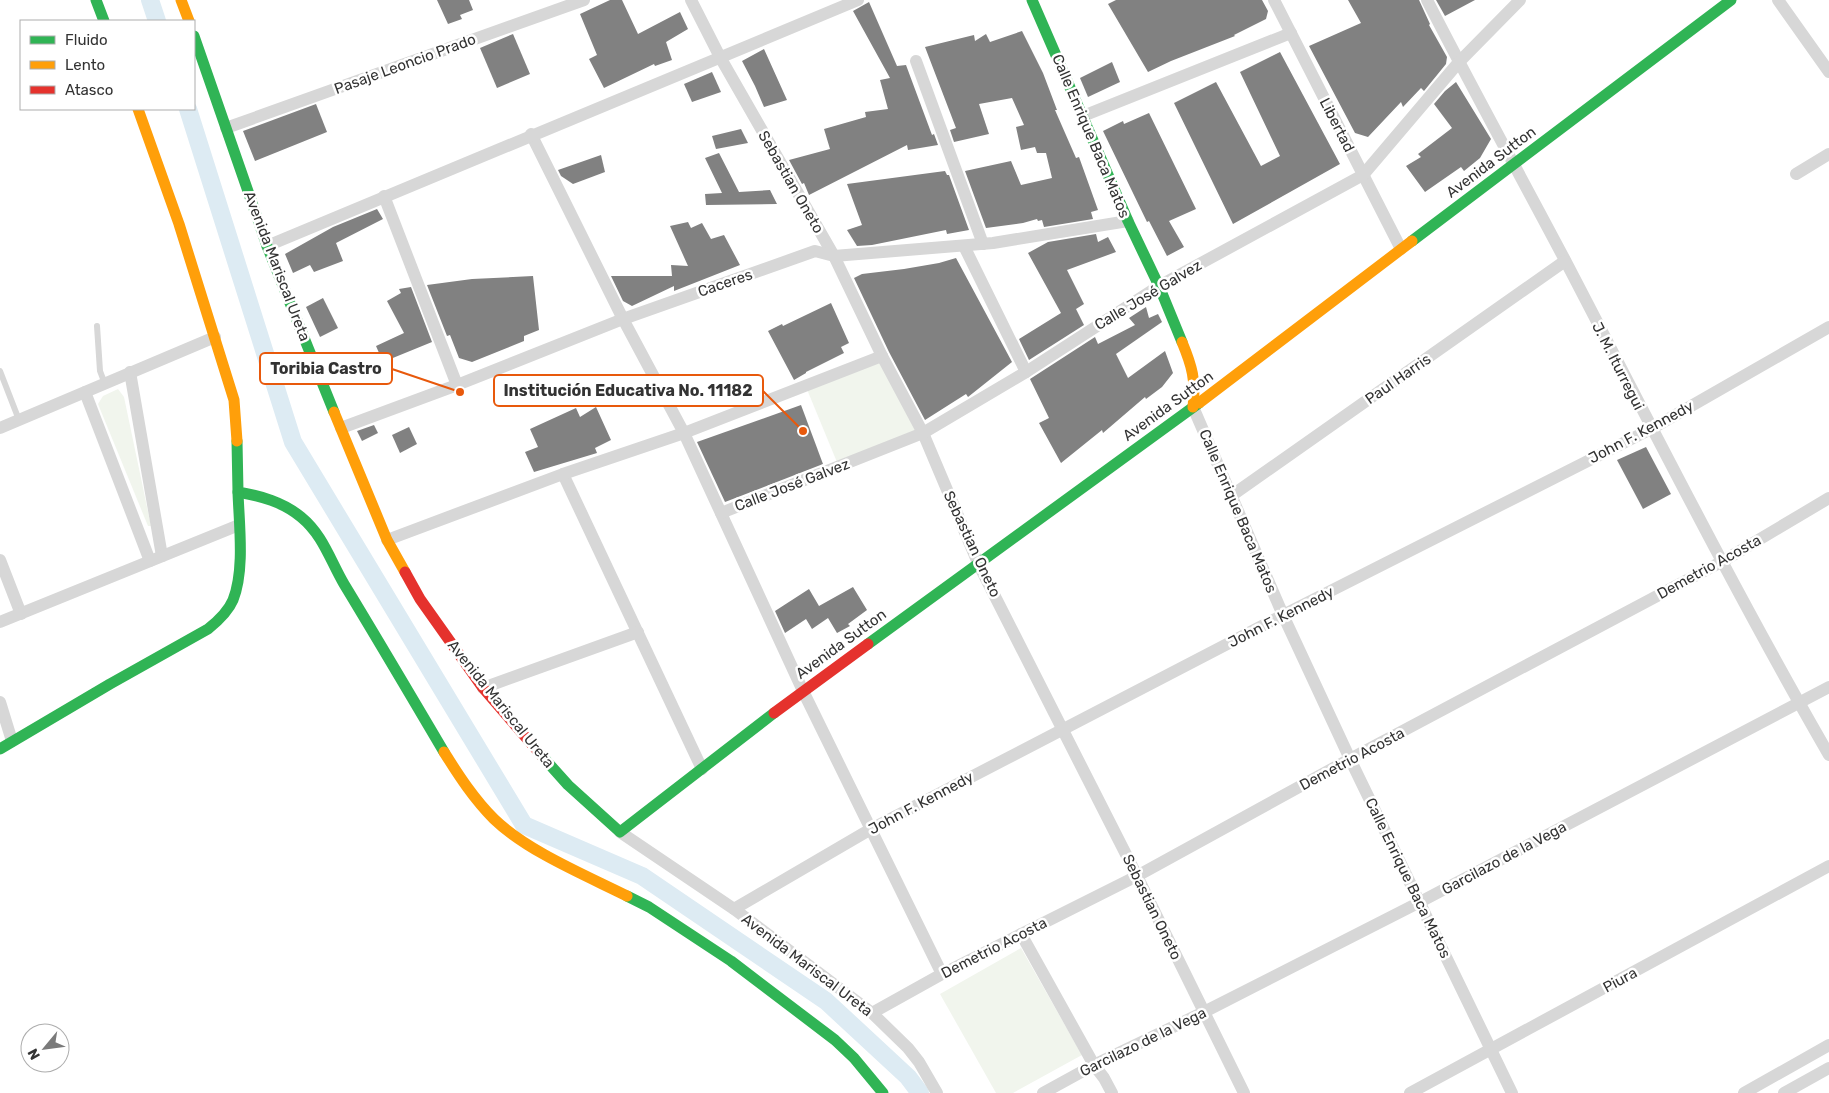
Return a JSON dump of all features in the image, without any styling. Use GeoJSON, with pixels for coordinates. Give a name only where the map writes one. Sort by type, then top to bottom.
{"type":"FeatureCollection","features":[{"type":"Feature","properties":{"kind":"street"},"geometry":{"type":"LineString","coordinates":[[96,0],[104,20]]}},
{"type":"Feature","properties":{"kind":"street","name":"Pasaje Leoncio Prado"},"geometry":{"type":"LineString","coordinates":[[226,128],[584,0]]}},
{"type":"Feature","properties":{"kind":"street","name":"Sebastian Oneto"},"geometry":{"type":"LineString","coordinates":[[691,0],[720,57],[834,256],[882,356],[923,433],[978,563],[1064,728],[1244,1093]]}},
{"type":"Feature","properties":{"kind":"street"},"geometry":{"type":"LineString","coordinates":[[267,246],[531,134],[858,0]]}},
{"type":"Feature","properties":{"kind":"street","name":"Calle Enrique Baca Matos"},"geometry":{"type":"LineString","coordinates":[[1032,0],[1128,221],[1159,286],[1192,366],[1195,386],[1193,407],[1283,615],[1350,759],[1512,1093]]}},
{"type":"Feature","properties":{"kind":"street","name":"Libertad"},"geometry":{"type":"LineString","coordinates":[[1274,0],[1401,250]]}},
{"type":"Feature","properties":{"kind":"street","name":"J. M. Iturregui"},"geometry":{"type":"LineString","coordinates":[[1427,0],[1512,164],[1565,261],[1651,429],[1829,755]]}},
{"type":"Feature","properties":{"kind":"street","name":"Calle José Galvez"},"geometry":{"type":"LineString","coordinates":[[721,513],[923,433],[1026,372],[1159,286],[1362,174],[1459,62],[1520,0]]}},
{"type":"Feature","properties":{"kind":"street","name":"Avenida Sutton"},"geometry":{"type":"LineString","coordinates":[[620,832],[803,690],[1193,407],[1731,0]]}},
{"type":"Feature","properties":{"kind":"street"},"geometry":{"type":"LineString","coordinates":[[1778,0],[1829,72]]}},
{"type":"Feature","properties":{"kind":"street"},"geometry":{"type":"LineString","coordinates":[[184,1],[188,20]]}},
{"type":"Feature","properties":{"kind":"street"},"geometry":{"type":"LineString","coordinates":[[1083,116],[1291,33]]}},
{"type":"Feature","properties":{"kind":"street","name":"Avenida Mariscal Ureta"},"geometry":{"type":"LineString","coordinates":[[195,39],[267,246],[363,485],[387,540],[420,599],[449,642],[484,688],[568,785],[620,832],[734,909],[872,1013],[920,1062],[937,1093]]}},
{"type":"Feature","properties":{"kind":"street"},"geometry":{"type":"LineString","coordinates":[[916,61],[983,244]]}},
{"type":"Feature","properties":{"kind":"street"},"geometry":{"type":"LineString","coordinates":[[0,749],[208,629],[218,622],[226,612],[236,591],[239,525],[234,400],[179,224],[138,110]]}},
{"type":"Feature","properties":{"kind":"street"},"geometry":{"type":"LineString","coordinates":[[531,134],[623,319],[684,433],[803,690],[942,974]]}},
{"type":"Feature","properties":{"kind":"street"},"geometry":{"type":"LineString","coordinates":[[1796,174],[1829,154]]}},
{"type":"Feature","properties":{"kind":"street"},"geometry":{"type":"LineString","coordinates":[[384,196],[457,385]]}},
{"type":"Feature","properties":{"kind":"street","name":"Caceres"},"geometry":{"type":"LineString","coordinates":[[341,428],[457,385],[623,319],[815,251],[834,256],[964,246],[1128,221]]}},
{"type":"Feature","properties":{"kind":"street"},"geometry":{"type":"LineString","coordinates":[[964,246],[1026,372]]}},
{"type":"Feature","properties":{"kind":"street","name":"Paul Harris"},"geometry":{"type":"LineString","coordinates":[[1231,496],[1565,261]]}},
{"type":"Feature","properties":{"kind":"street","name":"John F. Kennedy"},"geometry":{"type":"LineString","coordinates":[[734,909],[872,829],[1064,728],[1651,429],[1829,327]]}},
{"type":"Feature","properties":{"kind":"street"},"geometry":{"type":"LineString","coordinates":[[0,428],[215,337]]}},
{"type":"Feature","properties":{"kind":"street"},"geometry":{"type":"LineString","coordinates":[[387,540],[563,474],[684,433],[882,356]]}},
{"type":"Feature","properties":{"kind":"street"},"geometry":{"type":"LineString","coordinates":[[130,372],[162,556]]}},
{"type":"Feature","properties":{"kind":"street"},"geometry":{"type":"LineString","coordinates":[[85,392],[150,561]]}},
{"type":"Feature","properties":{"kind":"street"},"geometry":{"type":"LineString","coordinates":[[563,474],[702,768]]}},
{"type":"Feature","properties":{"kind":"street"},"geometry":{"type":"LineString","coordinates":[[238,492],[269,498],[283,504],[308,521],[318,533],[333,558],[338,572],[464,785],[495,820],[533,848],[648,907],[731,961],[835,1040],[854,1058],[883,1093]]}},
{"type":"Feature","properties":{"kind":"street","name":"Demetrio Acosta"},"geometry":{"type":"LineString","coordinates":[[872,1013],[942,974],[1138,876],[1350,759],[1723,561],[1829,498]]}},
{"type":"Feature","properties":{"kind":"street"},"geometry":{"type":"LineString","coordinates":[[0,622],[239,525]]}},
{"type":"Feature","properties":{"kind":"street"},"geometry":{"type":"LineString","coordinates":[[0,560],[20,614]]}},
{"type":"Feature","properties":{"kind":"street"},"geometry":{"type":"LineString","coordinates":[[484,688],[638,632]]}},
{"type":"Feature","properties":{"kind":"street","name":"Garcilazo de la Vega"},"geometry":{"type":"LineString","coordinates":[[1043,1093],[1094,1065],[1204,1012],[1420,902],[1829,687]]}},
{"type":"Feature","properties":{"kind":"street"},"geometry":{"type":"LineString","coordinates":[[0,702],[12,741]]}},
{"type":"Feature","properties":{"kind":"street","name":"Piura"},"geometry":{"type":"LineString","coordinates":[[1410,1093],[1829,866]]}},
{"type":"Feature","properties":{"kind":"street"},"geometry":{"type":"LineString","coordinates":[[1021,934],[1094,1065],[1112,1093]]}},
{"type":"Feature","properties":{"kind":"street"},"geometry":{"type":"LineString","coordinates":[[1744,1093],[1829,1045]]}},
{"type":"Feature","properties":{"kind":"street"},"geometry":{"type":"LineString","coordinates":[[1784,1093],[1829,1068]]}},
{"type":"Feature","properties":{"kind":"lane"},"geometry":{"type":"LineString","coordinates":[[97,326],[100,371],[104,384]]}},
{"type":"Feature","properties":{"kind":"lane"},"geometry":{"type":"LineString","coordinates":[[0,371],[19,420]]}},
{"type":"Feature","properties":{"kind":"shaded area"},"geometry":{"type":"Polygon","coordinates":[[[882,356],[923,433],[839,467],[806,387],[882,356]]]}},
{"type":"Feature","properties":{"kind":"shaded area"},"geometry":{"type":"Polygon","coordinates":[[[118,389],[124,397],[151,526],[148,526],[98,404],[103,396],[118,389]]]}},
{"type":"Feature","properties":{"kind":"shaded area"},"geometry":{"type":"Polygon","coordinates":[[[1021,948],[1082,1055],[1013,1093],[996,1093],[940,994],[1021,948]]]}},
{"type":"Feature","properties":{"kind":"building"},"geometry":{"type":"Polygon","coordinates":[[[437,0],[469,0],[473,10],[460,15],[462,19],[448,24],[437,0]]]}},
{"type":"Feature","properties":{"kind":"building"},"geometry":{"type":"Polygon","coordinates":[[[610,0],[622,0],[638,34],[680,12],[688,29],[666,42],[672,60],[655,66],[654,64],[604,88],[589,59],[597,55],[580,14],[610,0]]]}},
{"type":"Feature","properties":{"kind":"building"},"geometry":{"type":"Polygon","coordinates":[[[1116,0],[1262,0],[1268,11],[1266,19],[1235,36],[1148,72],[1108,4],[1116,0]]]}},
{"type":"Feature","properties":{"kind":"building"},"geometry":{"type":"Polygon","coordinates":[[[1348,0],[1419,0],[1429,25],[1447,57],[1446,64],[1424,91],[1421,88],[1403,107],[1401,102],[1368,137],[1355,133],[1309,46],[1361,23],[1348,0]]]}},
{"type":"Feature","properties":{"kind":"building"},"geometry":{"type":"Polygon","coordinates":[[[1436,0],[1475,0],[1445,16],[1436,0]]]}},
{"type":"Feature","properties":{"kind":"building"},"geometry":{"type":"Polygon","coordinates":[[[869,2],[897,66],[906,65],[932,135],[934,134],[938,145],[908,150],[907,145],[809,195],[804,183],[802,184],[789,160],[830,149],[824,129],[866,117],[865,112],[888,109],[880,80],[890,78],[853,11],[869,2]]]}},
{"type":"Feature","properties":{"kind":"building"},"geometry":{"type":"Polygon","coordinates":[[[1022,31],[1043,73],[1057,110],[1055,110],[1076,158],[1079,157],[1098,210],[1091,212],[1093,219],[1044,227],[1042,220],[1038,221],[1037,219],[1023,223],[986,228],[965,171],[1011,161],[1021,185],[1052,178],[1046,153],[1037,153],[1035,147],[1021,150],[1016,127],[1024,125],[1012,98],[979,104],[989,134],[954,142],[950,130],[956,128],[925,47],[974,35],[975,41],[986,34],[990,42],[1022,31]]]}},
{"type":"Feature","properties":{"kind":"building"},"geometry":{"type":"Polygon","coordinates":[[[513,34],[530,74],[497,88],[480,48],[513,34]]]}},
{"type":"Feature","properties":{"kind":"building"},"geometry":{"type":"Polygon","coordinates":[[[764,49],[787,100],[764,107],[742,61],[764,49]]]}},
{"type":"Feature","properties":{"kind":"building"},"geometry":{"type":"Polygon","coordinates":[[[1280,52],[1340,164],[1233,224],[1174,103],[1216,82],[1261,166],[1280,156],[1240,72],[1280,52]]]}},
{"type":"Feature","properties":{"kind":"building"},"geometry":{"type":"Polygon","coordinates":[[[1112,62],[1120,82],[1088,97],[1080,78],[1112,62]]]}},
{"type":"Feature","properties":{"kind":"building"},"geometry":{"type":"Polygon","coordinates":[[[712,72],[721,92],[692,102],[684,84],[712,72]]]}},
{"type":"Feature","properties":{"kind":"building"},"geometry":{"type":"Polygon","coordinates":[[[1456,82],[1491,139],[1480,158],[1464,171],[1461,167],[1425,192],[1406,166],[1421,157],[1418,154],[1452,128],[1434,104],[1456,82]]]}},
{"type":"Feature","properties":{"kind":"building"},"geometry":{"type":"Polygon","coordinates":[[[316,104],[327,132],[255,161],[243,131],[316,104]]]}},
{"type":"Feature","properties":{"kind":"building"},"geometry":{"type":"Polygon","coordinates":[[[1149,113],[1196,209],[1169,221],[1184,247],[1167,256],[1149,221],[1147,222],[1103,131],[1123,121],[1124,124],[1149,113]]]}},
{"type":"Feature","properties":{"kind":"building"},"geometry":{"type":"Polygon","coordinates":[[[741,129],[748,143],[716,149],[712,136],[741,129]]]}},
{"type":"Feature","properties":{"kind":"building"},"geometry":{"type":"Polygon","coordinates":[[[719,153],[739,192],[770,190],[777,204],[706,205],[705,194],[722,193],[705,158],[719,153]]]}},
{"type":"Feature","properties":{"kind":"building"},"geometry":{"type":"Polygon","coordinates":[[[601,155],[605,172],[573,184],[561,176],[558,170],[601,155]]]}},
{"type":"Feature","properties":{"kind":"building"},"geometry":{"type":"Polygon","coordinates":[[[945,171],[949,175],[969,230],[947,234],[946,230],[872,245],[857,246],[847,230],[862,225],[847,184],[945,171]]]}},
{"type":"Feature","properties":{"kind":"building"},"geometry":{"type":"Polygon","coordinates":[[[377,209],[383,219],[336,243],[343,261],[314,272],[310,265],[293,273],[285,254],[333,227],[377,209]]]}},
{"type":"Feature","properties":{"kind":"building"},"geometry":{"type":"Polygon","coordinates":[[[688,222],[691,228],[702,223],[711,239],[724,235],[740,265],[674,291],[674,286],[632,306],[623,301],[611,276],[672,276],[671,265],[688,266],[670,226],[688,222]]]}},
{"type":"Feature","properties":{"kind":"building"},"geometry":{"type":"Polygon","coordinates":[[[1096,234],[1098,242],[1108,237],[1116,252],[1067,270],[1084,304],[1076,309],[1084,325],[1029,360],[1019,339],[1061,313],[1028,253],[1048,242],[1096,234]]]}},
{"type":"Feature","properties":{"kind":"building"},"geometry":{"type":"Polygon","coordinates":[[[956,258],[1012,362],[968,397],[966,394],[925,420],[889,352],[854,278],[862,274],[904,269],[956,258]]]}},
{"type":"Feature","properties":{"kind":"building"},"geometry":{"type":"Polygon","coordinates":[[[533,276],[539,330],[524,336],[524,341],[472,362],[459,358],[450,335],[447,336],[427,285],[472,279],[533,276]]]}},
{"type":"Feature","properties":{"kind":"building"},"geometry":{"type":"Polygon","coordinates":[[[411,287],[432,342],[383,362],[376,346],[404,333],[387,301],[401,293],[399,289],[411,287]]]}},
{"type":"Feature","properties":{"kind":"building"},"geometry":{"type":"Polygon","coordinates":[[[323,298],[338,328],[320,337],[306,307],[323,298]]]}},
{"type":"Feature","properties":{"kind":"building"},"geometry":{"type":"Polygon","coordinates":[[[831,303],[849,343],[841,347],[844,353],[794,380],[768,331],[782,324],[783,326],[831,303]]]}},
{"type":"Feature","properties":{"kind":"building"},"geometry":{"type":"Polygon","coordinates":[[[1146,307],[1149,318],[1158,314],[1162,322],[1116,354],[1128,378],[1165,351],[1173,373],[1162,387],[1146,399],[1145,397],[1103,433],[1102,430],[1061,463],[1039,423],[1049,418],[1030,379],[1095,337],[1098,344],[1135,325],[1129,318],[1146,307]]]}},
{"type":"Feature","properties":{"kind":"building"},"geometry":{"type":"Polygon","coordinates":[[[801,405],[823,464],[725,502],[697,442],[801,405]]]}},
{"type":"Feature","properties":{"kind":"building"},"geometry":{"type":"Polygon","coordinates":[[[596,407],[611,440],[595,448],[597,453],[534,472],[525,452],[538,447],[530,429],[576,408],[580,417],[596,407]]]}},
{"type":"Feature","properties":{"kind":"building"},"geometry":{"type":"Polygon","coordinates":[[[374,425],[378,433],[362,441],[357,431],[374,425]]]}},
{"type":"Feature","properties":{"kind":"building"},"geometry":{"type":"Polygon","coordinates":[[[409,427],[417,444],[400,453],[392,435],[409,427]]]}},
{"type":"Feature","properties":{"kind":"building"},"geometry":{"type":"Polygon","coordinates":[[[1646,447],[1671,494],[1643,509],[1617,460],[1646,447]]]}},
{"type":"Feature","properties":{"kind":"building"},"geometry":{"type":"Polygon","coordinates":[[[853,587],[867,610],[848,624],[850,626],[837,633],[828,618],[812,629],[806,619],[785,633],[775,611],[809,589],[819,606],[853,587]]]}},
{"type":"Feature","properties":{"kind":"waterway"},"geometry":{"type":"LineString","coordinates":[[150,0],[157,20]]}},
{"type":"Feature","properties":{"kind":"waterway"},"geometry":{"type":"LineString","coordinates":[[188,110],[293,442],[524,825],[642,876],[826,1001],[908,1077],[920,1093]]}},
{"type":"Feature","properties":{"kind":"traffic: fast"},"geometry":{"type":"LineString","coordinates":[[96,0],[104,20]]}},
{"type":"Feature","properties":{"kind":"traffic: fast"},"geometry":{"type":"LineString","coordinates":[[1032,0],[1182,342]]}},
{"type":"Feature","properties":{"kind":"traffic: fast"},"geometry":{"type":"LineString","coordinates":[[1412,241],[1731,0]]}},
{"type":"Feature","properties":{"kind":"traffic: fast"},"geometry":{"type":"LineString","coordinates":[[195,39],[267,246],[334,412]]}},
{"type":"Feature","properties":{"kind":"traffic: fast"},"geometry":{"type":"LineString","coordinates":[[868,644],[1199,403]]}},
{"type":"Feature","properties":{"kind":"traffic: fast"},"geometry":{"type":"LineString","coordinates":[[237,441],[238,492],[263,498],[287,507],[309,524],[326,548],[344,584],[444,752]]}},
{"type":"Feature","properties":{"kind":"traffic: fast"},"geometry":{"type":"LineString","coordinates":[[0,749],[208,629],[222,616],[233,600],[239,575],[238,492]]}},
{"type":"Feature","properties":{"kind":"traffic: fast"},"geometry":{"type":"LineString","coordinates":[[542,756],[568,785],[620,832],[774,713]]}},
{"type":"Feature","properties":{"kind":"traffic: fast"},"geometry":{"type":"LineString","coordinates":[[627,896],[649,907],[731,961],[835,1040],[854,1058],[883,1093]]}},
{"type":"Feature","properties":{"kind":"traffic: slow"},"geometry":{"type":"LineString","coordinates":[[181,0],[189,20]]}},
{"type":"Feature","properties":{"kind":"traffic: slow"},"geometry":{"type":"LineString","coordinates":[[138,110],[179,224],[234,400],[237,441]]}},
{"type":"Feature","properties":{"kind":"traffic: slow"},"geometry":{"type":"LineString","coordinates":[[1199,403],[1412,241]]}},
{"type":"Feature","properties":{"kind":"traffic: slow"},"geometry":{"type":"LineString","coordinates":[[1182,342],[1192,373],[1194,389],[1193,407]]}},
{"type":"Feature","properties":{"kind":"traffic: slow"},"geometry":{"type":"LineString","coordinates":[[334,412],[387,540],[405,572]]}},
{"type":"Feature","properties":{"kind":"traffic: slow"},"geometry":{"type":"LineString","coordinates":[[444,752],[480,803],[507,831],[557,862],[627,896]]}},
{"type":"Feature","properties":{"kind":"traffic: jam"},"geometry":{"type":"LineString","coordinates":[[405,572],[420,599],[483,688],[542,756]]}},
{"type":"Feature","properties":{"kind":"traffic: jam"},"geometry":{"type":"LineString","coordinates":[[774,713],[868,644]]}},
{"type":"Feature","properties":{"kind":"place","name":"Toribia Castro"},"geometry":{"type":"Point","coordinates":[460,392]}},
{"type":"Feature","properties":{"kind":"place","name":"Institución Educativa No. 11182"},"geometry":{"type":"Point","coordinates":[803,431]}}]}
